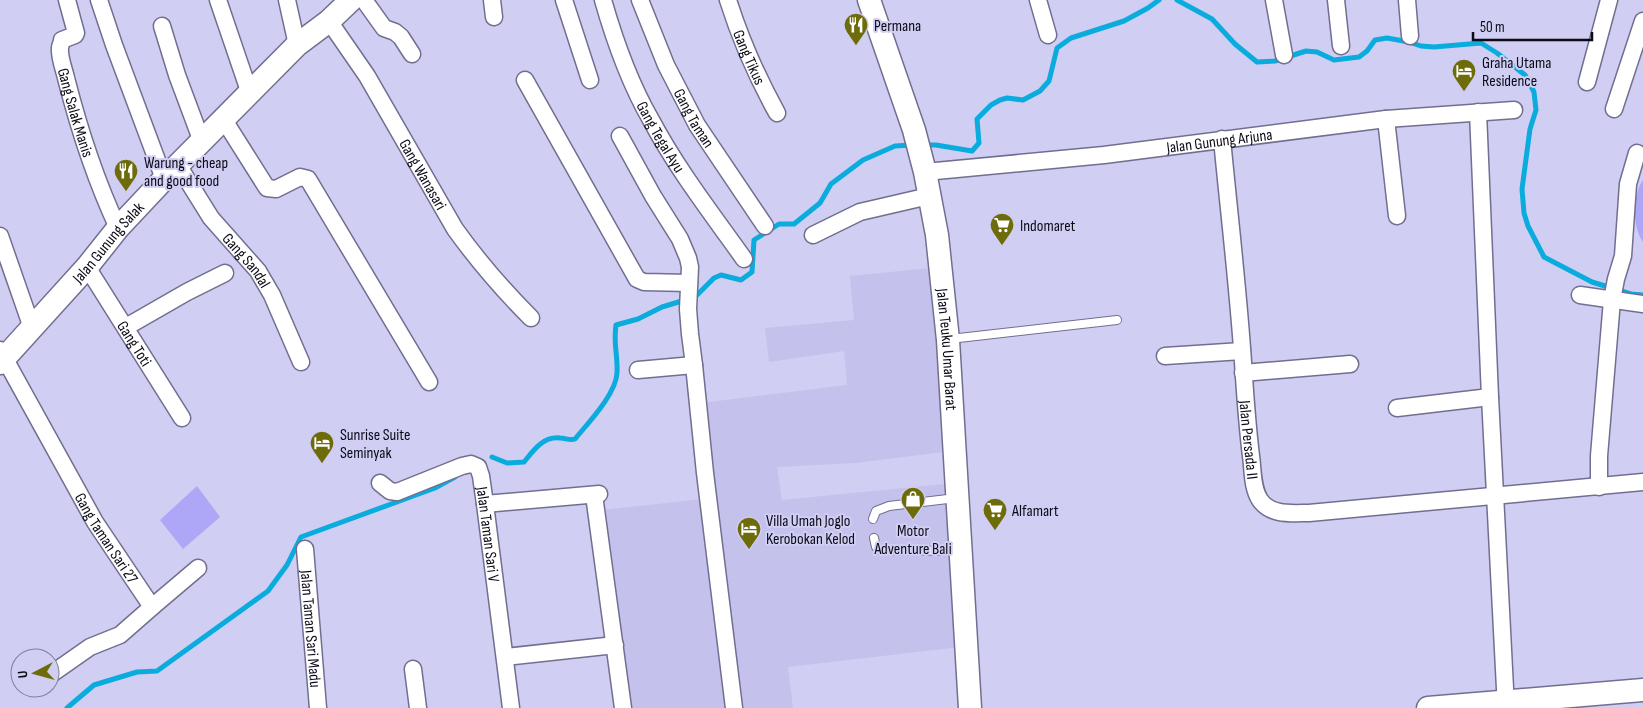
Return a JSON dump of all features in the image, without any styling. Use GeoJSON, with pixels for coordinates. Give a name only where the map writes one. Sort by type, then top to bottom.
{"type":"FeatureCollection","features":[{"type":"Feature","properties":{"kind":"main road","name":"Jalan Teuku Umar Barat"},"geometry":{"type":"LineString","coordinates":[[870,0],[914,130],[937,235],[948,340],[970,708]]}},
{"type":"Feature","properties":{"kind":"main road","name":"Jalan Gunung Salak"},"geometry":{"type":"LineString","coordinates":[[1,357],[32,328],[87,267],[118,228],[171,172],[297,45],[346,5]]}},
{"type":"Feature","properties":{"kind":"main road"},"geometry":{"type":"LineString","coordinates":[[1428,708],[1506,704],[1643,690]]}},
{"type":"Feature","properties":{"kind":"street","name":"Gang Salak Manis"},"geometry":{"type":"LineString","coordinates":[[67,0],[76,33],[62,40],[60,48],[62,60],[71,100],[101,191],[118,228]]}},
{"type":"Feature","properties":{"kind":"street","name":"Gang Sandal"},"geometry":{"type":"LineString","coordinates":[[100,0],[114,45],[171,172],[258,271],[272,295],[300,362]]}},
{"type":"Feature","properties":{"kind":"street"},"geometry":{"type":"LineString","coordinates":[[218,0],[250,94]]}},
{"type":"Feature","properties":{"kind":"street"},"geometry":{"type":"LineString","coordinates":[[287,0],[297,45]]}},
{"type":"Feature","properties":{"kind":"street"},"geometry":{"type":"LineString","coordinates":[[492,0],[494,17]]}},
{"type":"Feature","properties":{"kind":"street"},"geometry":{"type":"LineString","coordinates":[[564,0],[590,80]]}},
{"type":"Feature","properties":{"kind":"street","name":"Gang Tegal Ayu"},"geometry":{"type":"LineString","coordinates":[[603,0],[618,50],[651,121],[684,176],[744,259]]}},
{"type":"Feature","properties":{"kind":"street","name":"Gang Taman"},"geometry":{"type":"LineString","coordinates":[[640,0],[666,64],[697,125],[765,226]]}},
{"type":"Feature","properties":{"kind":"street","name":"Gang Tikus"},"geometry":{"type":"LineString","coordinates":[[728,0],[740,38],[777,113]]}},
{"type":"Feature","properties":{"kind":"street"},"geometry":{"type":"LineString","coordinates":[[1038,0],[1048,35]]}},
{"type":"Feature","properties":{"kind":"street"},"geometry":{"type":"LineString","coordinates":[[1274,0],[1284,55]]}},
{"type":"Feature","properties":{"kind":"street"},"geometry":{"type":"LineString","coordinates":[[1336,0],[1341,46]]}},
{"type":"Feature","properties":{"kind":"street"},"geometry":{"type":"LineString","coordinates":[[1407,0],[1410,36]]}},
{"type":"Feature","properties":{"kind":"street"},"geometry":{"type":"LineString","coordinates":[[1587,82],[1609,0]]}},
{"type":"Feature","properties":{"kind":"street"},"geometry":{"type":"LineString","coordinates":[[346,5],[384,28],[395,32],[401,37],[412,54]]}},
{"type":"Feature","properties":{"kind":"street","name":"Gang Wanasari"},"geometry":{"type":"LineString","coordinates":[[346,5],[367,76],[455,229],[470,251],[500,287],[531,318]]}},
{"type":"Feature","properties":{"kind":"street"},"geometry":{"type":"LineString","coordinates":[[1614,109],[1643,21]]}},
{"type":"Feature","properties":{"kind":"street"},"geometry":{"type":"LineString","coordinates":[[162,26],[177,75],[202,142]]}},
{"type":"Feature","properties":{"kind":"street"},"geometry":{"type":"LineString","coordinates":[[525,80],[637,279],[644,282],[688,287]]}},
{"type":"Feature","properties":{"kind":"street","name":"Jalan Gunung Arjuna"},"geometry":{"type":"LineString","coordinates":[[923,168],[1030,163],[1386,119],[1514,110]]}},
{"type":"Feature","properties":{"kind":"street"},"geometry":{"type":"LineString","coordinates":[[1478,112],[1506,704]]}},
{"type":"Feature","properties":{"kind":"street"},"geometry":{"type":"LineString","coordinates":[[1386,119],[1397,216]]}},
{"type":"Feature","properties":{"kind":"street"},"geometry":{"type":"LineString","coordinates":[[224,120],[267,188],[276,189],[300,177],[308,179],[429,382]]}},
{"type":"Feature","properties":{"kind":"street"},"geometry":{"type":"LineString","coordinates":[[620,136],[653,196],[686,249],[690,267],[688,310],[705,473],[734,708]]}},
{"type":"Feature","properties":{"kind":"street","name":"Jalan Persada II"},"geometry":{"type":"LineString","coordinates":[[1222,139],[1245,401],[1255,487],[1259,499],[1266,506],[1280,512],[1309,513],[1643,482]]}},
{"type":"Feature","properties":{"kind":"street"},"geometry":{"type":"LineString","coordinates":[[1600,487],[1599,456],[1614,292],[1623,256],[1628,184],[1637,152]]}},
{"type":"Feature","properties":{"kind":"street"},"geometry":{"type":"LineString","coordinates":[[813,234],[860,212],[929,196]]}},
{"type":"Feature","properties":{"kind":"street"},"geometry":{"type":"LineString","coordinates":[[0,236],[32,328]]}},
{"type":"Feature","properties":{"kind":"street","name":"Gang Toti"},"geometry":{"type":"LineString","coordinates":[[87,267],[182,418]]}},
{"type":"Feature","properties":{"kind":"street"},"geometry":{"type":"LineString","coordinates":[[126,327],[187,292],[225,273]]}},
{"type":"Feature","properties":{"kind":"street"},"geometry":{"type":"LineString","coordinates":[[1580,295],[1614,292],[1643,304]]}},
{"type":"Feature","properties":{"kind":"street"},"geometry":{"type":"LineString","coordinates":[[1166,356],[1242,351]]}},
{"type":"Feature","properties":{"kind":"street","name":"Gang Taman Sari 27"},"geometry":{"type":"LineString","coordinates":[[1,357],[95,522],[152,607]]}},
{"type":"Feature","properties":{"kind":"street"},"geometry":{"type":"LineString","coordinates":[[638,370],[694,364]]}},
{"type":"Feature","properties":{"kind":"street"},"geometry":{"type":"LineString","coordinates":[[1243,373],[1350,364]]}},
{"type":"Feature","properties":{"kind":"street"},"geometry":{"type":"LineString","coordinates":[[1397,408],[1490,397]]}},
{"type":"Feature","properties":{"kind":"street","name":"Jalan Taman Sari V"},"geometry":{"type":"LineString","coordinates":[[380,483],[390,491],[397,492],[462,466],[471,464],[478,467],[486,504],[511,708]]}},
{"type":"Feature","properties":{"kind":"street"},"geometry":{"type":"LineString","coordinates":[[486,504],[597,495],[623,708]]}},
{"type":"Feature","properties":{"kind":"street","name":"Jalan Taman Sari Madu"},"geometry":{"type":"LineString","coordinates":[[306,549],[318,708]]}},
{"type":"Feature","properties":{"kind":"street"},"geometry":{"type":"LineString","coordinates":[[60,668],[90,647],[120,635],[198,568]]}},
{"type":"Feature","properties":{"kind":"street"},"geometry":{"type":"LineString","coordinates":[[505,656],[615,645]]}},
{"type":"Feature","properties":{"kind":"street"},"geometry":{"type":"LineString","coordinates":[[412,669],[418,708]]}},
{"type":"Feature","properties":{"kind":"lane"},"geometry":{"type":"LineString","coordinates":[[948,340],[1117,320]]}},
{"type":"Feature","properties":{"kind":"lane"},"geometry":{"type":"LineString","coordinates":[[873,519],[876,511],[889,506],[957,498]]}},
{"type":"Feature","properties":{"kind":"lane"},"geometry":{"type":"LineString","coordinates":[[874,538],[876,547],[880,550],[960,551]]}},
{"type":"Feature","properties":{"kind":"shaded area"},"geometry":{"type":"Polygon","coordinates":[[[1643,180],[1643,242],[1635,220],[1635,202],[1643,180]]]}},
{"type":"Feature","properties":{"kind":"shaded area"},"geometry":{"type":"Polygon","coordinates":[[[931,268],[951,451],[855,463],[777,467],[782,500],[955,483],[977,645],[788,667],[793,708],[624,708],[593,511],[712,498],[701,403],[847,385],[844,351],[769,362],[765,328],[854,320],[850,276],[931,268]]]}},
{"type":"Feature","properties":{"kind":"shaded area"},"geometry":{"type":"Polygon","coordinates":[[[197,486],[220,517],[183,549],[160,520],[197,486]]]}},
{"type":"Feature","properties":{"kind":"waterway"},"geometry":{"type":"LineString","coordinates":[[923,145],[936,145],[972,151],[979,143],[977,119],[991,105],[1000,100],[1007,98],[1023,100],[1040,91],[1049,81],[1057,48],[1071,38],[1124,21],[1159,0]]}},
{"type":"Feature","properties":{"kind":"waterway"},"geometry":{"type":"LineString","coordinates":[[1177,0],[1212,19],[1235,44],[1257,62],[1275,61],[1306,51],[1317,52],[1334,60],[1359,57],[1367,51],[1375,40],[1387,38],[1434,47],[1481,43],[1497,53],[1525,75],[1534,92],[1536,110],[1530,129],[1522,189],[1524,213],[1528,226],[1544,257],[1592,282],[1631,294],[1643,295]]}},
{"type":"Feature","properties":{"kind":"waterway"},"geometry":{"type":"LineString","coordinates":[[492,457],[507,463],[524,462],[539,445],[548,439],[575,439],[612,390],[617,373],[616,325],[638,319],[662,307],[695,297],[714,278],[721,275],[741,280],[752,272],[754,240],[779,224],[794,224],[820,203],[831,184],[863,160],[895,146],[912,145]]}},
{"type":"Feature","properties":{"kind":"waterway"},"geometry":{"type":"LineString","coordinates":[[67,708],[94,685],[137,672],[157,671],[268,591],[287,565],[301,537],[435,488],[455,477]]}},
{"type":"Feature","properties":{"kind":"place","name":"Permana"},"geometry":{"type":"Point","coordinates":[856,46]}},
{"type":"Feature","properties":{"kind":"place","name":"Graha Utama Residence"},"geometry":{"type":"Point","coordinates":[1464,92]}},
{"type":"Feature","properties":{"kind":"place","name":"Warung - cheap and good food"},"geometry":{"type":"Point","coordinates":[126,192]}},
{"type":"Feature","properties":{"kind":"place","name":"Indomaret"},"geometry":{"type":"Point","coordinates":[1002,246]}},
{"type":"Feature","properties":{"kind":"place","name":"Sunrise Suite Seminyak"},"geometry":{"type":"Point","coordinates":[322,464]}},
{"type":"Feature","properties":{"kind":"place","name":"Motor Adventure Bali"},"geometry":{"type":"Point","coordinates":[913,520]}},
{"type":"Feature","properties":{"kind":"place","name":"Alfamart"},"geometry":{"type":"Point","coordinates":[995,531]}},
{"type":"Feature","properties":{"kind":"place","name":"Villa Umah Joglo Kerobokan Kelod"},"geometry":{"type":"Point","coordinates":[749,550]}}]}
